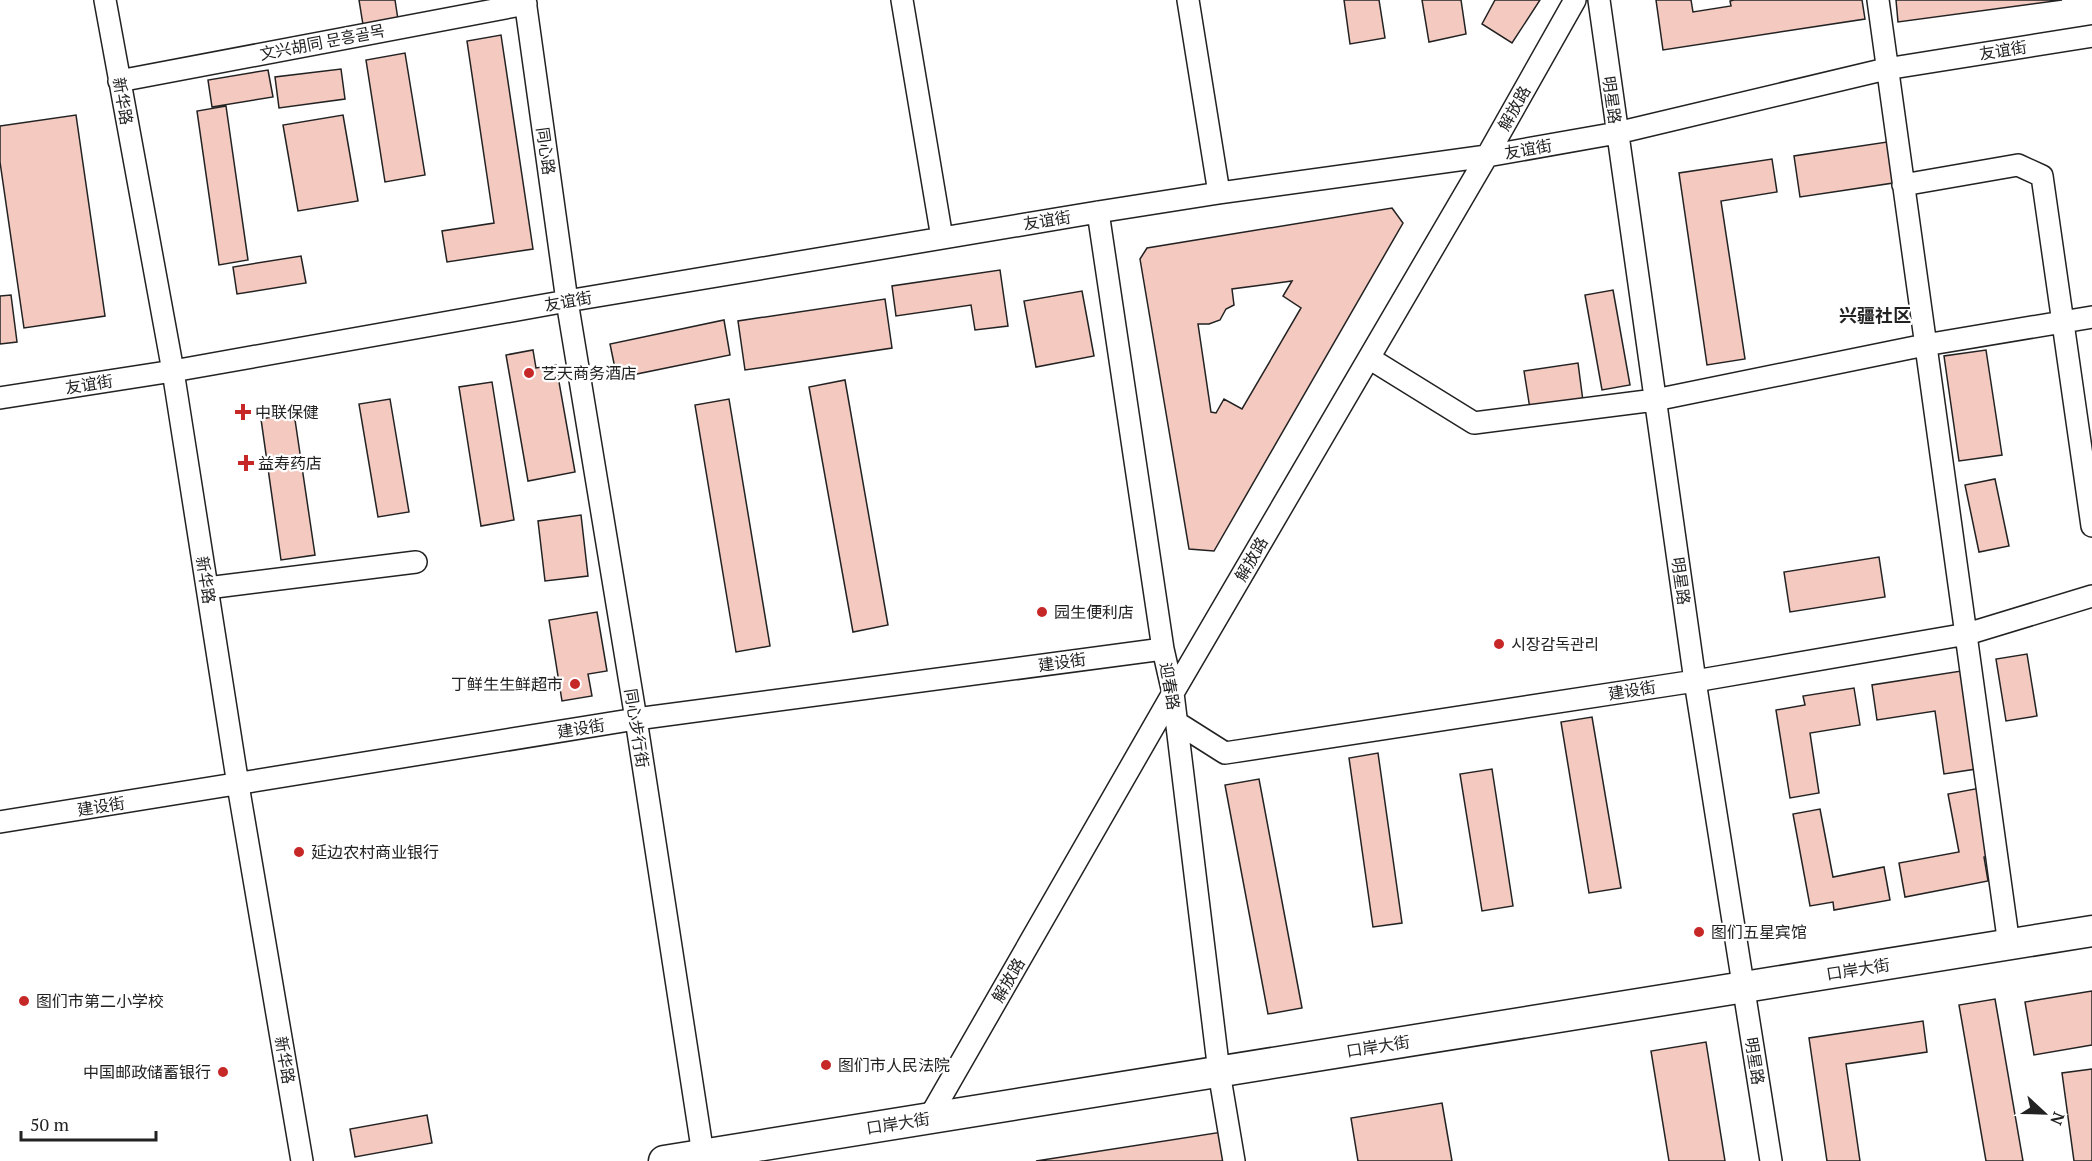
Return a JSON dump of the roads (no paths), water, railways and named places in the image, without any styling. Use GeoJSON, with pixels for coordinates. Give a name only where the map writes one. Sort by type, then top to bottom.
{"type":"FeatureCollection","features":[{"type":"Feature","properties":{"kind":"highway","name":"口岸大街"},"geometry":{"type":"LineString","coordinates":[[664,1161],[704,1158],[929,1118],[2092,932]]}},
{"type":"Feature","properties":{"kind":"street","name":"新华路"},"geometry":{"type":"LineString","coordinates":[[105,0],[173,371],[238,785],[302,1161]]}},
{"type":"Feature","properties":{"kind":"street"},"geometry":{"type":"LineString","coordinates":[[902,0],[942,238]]}},
{"type":"Feature","properties":{"kind":"street"},"geometry":{"type":"LineString","coordinates":[[1188,0],[1219,193]]}},
{"type":"Feature","properties":{"kind":"street","name":"解放路"},"geometry":{"type":"LineString","coordinates":[[929,1118],[1575,0]]}},
{"type":"Feature","properties":{"kind":"street","name":"明星路"},"geometry":{"type":"LineString","coordinates":[[1599,0],[1695,681],[1771,1161]]}},
{"type":"Feature","properties":{"kind":"street"},"geometry":{"type":"LineString","coordinates":[[1878,0],[2009,945]]}},
{"type":"Feature","properties":{"kind":"street","name":"文兴胡同 문흥골목"},"geometry":{"type":"LineString","coordinates":[[119,81],[526,2]]}},
{"type":"Feature","properties":{"kind":"street","name":"同心路"},"geometry":{"type":"LineString","coordinates":[[526,2],[567,301]]}},
{"type":"Feature","properties":{"kind":"street","name":"友谊街"},"geometry":{"type":"LineString","coordinates":[[0,398],[173,371],[567,301],[1098,212],[1486,156],[1617,133],[1886,69],[2092,36]]}},
{"type":"Feature","properties":{"kind":"street"},"geometry":{"type":"LineString","coordinates":[[1903,185],[2018,165],[2042,176],[2092,526]]}},
{"type":"Feature","properties":{"kind":"street","name":"迎春路"},"geometry":{"type":"LineString","coordinates":[[1098,212],[1163,649],[1173,693],[1219,1072],[1234,1161]]}},
{"type":"Feature","properties":{"kind":"street","name":"同心步行街"},"geometry":{"type":"LineString","coordinates":[[567,301],[636,719],[704,1158]]}},
{"type":"Feature","properties":{"kind":"street"},"geometry":{"type":"LineString","coordinates":[[1369,358],[1474,423],[1655,400],[1925,345],[2092,317]]}},
{"type":"Feature","properties":{"kind":"street"},"geometry":{"type":"LineString","coordinates":[[207,588],[416,562]]}},
{"type":"Feature","properties":{"kind":"street","name":"建设街"},"geometry":{"type":"LineString","coordinates":[[1176,722],[1225,753],[1695,681],[1967,634],[2092,596]]}},
{"type":"Feature","properties":{"kind":"street","name":"建设街"},"geometry":{"type":"LineString","coordinates":[[0,822],[636,719],[1163,649]]}},
{"type":"Feature","properties":{"kind":"place","name":"艺天商务酒店"},"geometry":{"type":"Point","coordinates":[529,373]}},
{"type":"Feature","properties":{"kind":"place","name":"中联保健"},"geometry":{"type":"Point","coordinates":[243,412]}},
{"type":"Feature","properties":{"kind":"place","name":"益寿药店"},"geometry":{"type":"Point","coordinates":[246,463]}},
{"type":"Feature","properties":{"kind":"place","name":"园生便利店"},"geometry":{"type":"Point","coordinates":[1042,612]}},
{"type":"Feature","properties":{"kind":"place","name":"시장감독관리"},"geometry":{"type":"Point","coordinates":[1499,644]}},
{"type":"Feature","properties":{"kind":"place","name":"丁鲜生生鲜超市"},"geometry":{"type":"Point","coordinates":[575,684]}},
{"type":"Feature","properties":{"kind":"place","name":"延边农村商业银行"},"geometry":{"type":"Point","coordinates":[299,852]}},
{"type":"Feature","properties":{"kind":"place","name":"图们五星宾馆"},"geometry":{"type":"Point","coordinates":[1699,932]}},
{"type":"Feature","properties":{"kind":"place","name":"图们市第二小学校"},"geometry":{"type":"Point","coordinates":[24,1001]}},
{"type":"Feature","properties":{"kind":"place","name":"图们市人民法院"},"geometry":{"type":"Point","coordinates":[826,1065]}},
{"type":"Feature","properties":{"kind":"place","name":"中国邮政储蓄银行"},"geometry":{"type":"Point","coordinates":[223,1072]}},
{"type":"Feature","properties":{"kind":"district","name":"兴疆社区"},"geometry":{"type":"Point","coordinates":[1875,316]}}]}
